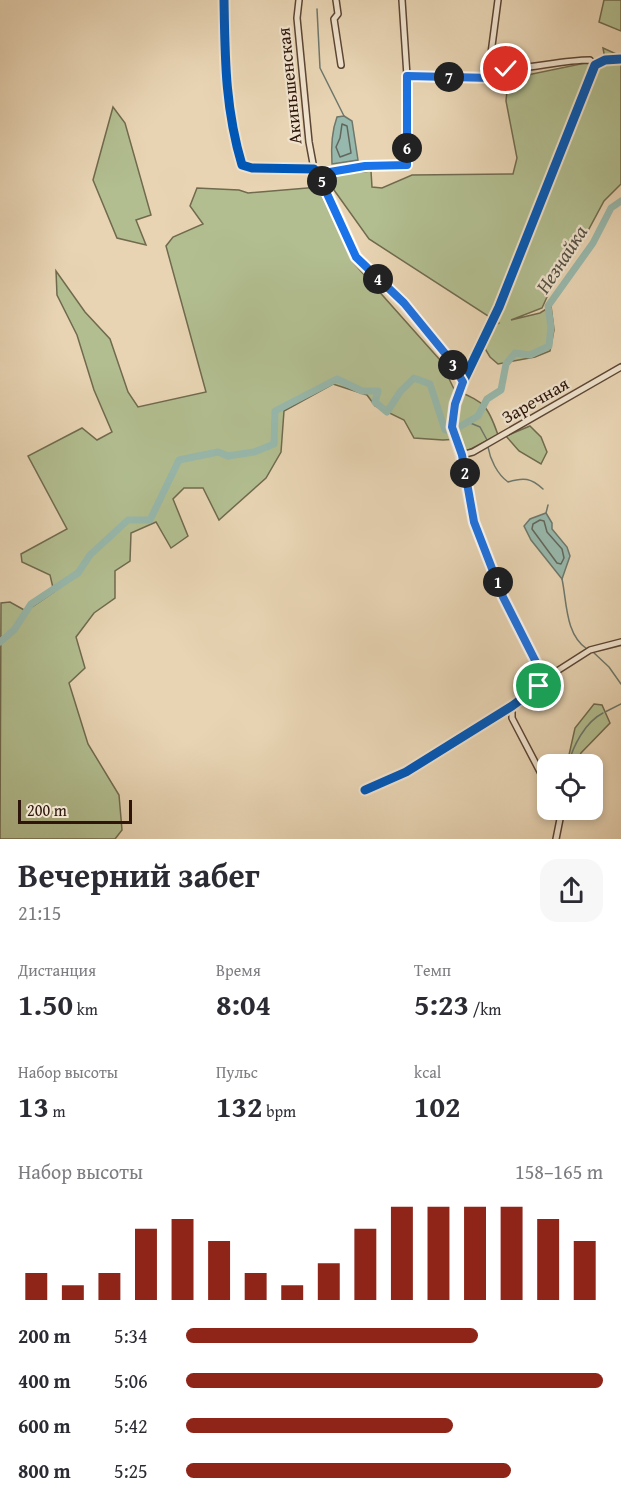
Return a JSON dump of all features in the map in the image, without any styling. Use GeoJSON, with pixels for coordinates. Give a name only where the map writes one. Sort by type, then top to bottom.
{"type":"FeatureCollection","features":[{"type":"Feature","properties":{"kind":"street"},"geometry":{"type":"LineString","coordinates":[[224,0],[225,85],[242,165],[252,168],[316,172],[365,166],[407,165],[407,76],[402,0]]}},
{"type":"Feature","properties":{"kind":"street","name":"Акиньшенская"},"geometry":{"type":"LineString","coordinates":[[299,0],[297,18],[309,142],[316,172],[356,257],[404,303],[448,357],[463,382]]}},
{"type":"Feature","properties":{"kind":"street"},"geometry":{"type":"LineString","coordinates":[[336,0],[338,14],[334,19],[341,65]]}},
{"type":"Feature","properties":{"kind":"street"},"geometry":{"type":"LineString","coordinates":[[498,0],[490,61],[497,69],[564,60],[590,60],[595,65]]}},
{"type":"Feature","properties":{"kind":"street"},"geometry":{"type":"LineString","coordinates":[[543,680],[503,597],[474,522],[462,455],[453,430],[455,404],[463,382],[499,307],[595,65],[605,60],[621,59]]}},
{"type":"Feature","properties":{"kind":"street"},"geometry":{"type":"LineString","coordinates":[[407,76],[492,78],[506,69]]}},
{"type":"Feature","properties":{"kind":"street","name":"Заречная"},"geometry":{"type":"LineString","coordinates":[[462,455],[483,446],[621,367]]}},
{"type":"Feature","properties":{"kind":"street"},"geometry":{"type":"LineString","coordinates":[[365,790],[406,772],[512,706],[539,686],[543,680],[590,650],[621,642]]}},
{"type":"Feature","properties":{"kind":"street"},"geometry":{"type":"LineString","coordinates":[[512,706],[512,718],[537,766]]}},
{"type":"Feature","properties":{"kind":"street"},"geometry":{"type":"LineString","coordinates":[[556,839],[560,820]]}},
{"type":"Feature","properties":{"kind":"green space"},"geometry":{"type":"Polygon","coordinates":[[[604,0],[621,0],[621,31],[599,22],[604,0]]]}},
{"type":"Feature","properties":{"kind":"green space"},"geometry":{"type":"Polygon","coordinates":[[[603,48],[621,56],[621,184],[604,201],[583,240],[553,284],[542,308],[511,320],[540,313],[551,306],[554,330],[550,351],[535,357],[498,364],[484,347],[499,323],[369,239],[324,176],[371,171],[372,187],[382,188],[412,175],[513,174],[517,158],[506,101],[508,79],[605,59],[603,48]]]}},
{"type":"Feature","properties":{"kind":"green space"},"geometry":{"type":"Polygon","coordinates":[[[113,107],[125,123],[151,215],[136,220],[146,245],[117,238],[93,180],[113,107]]]}},
{"type":"Feature","properties":{"kind":"green space"},"geometry":{"type":"Polygon","coordinates":[[[319,187],[352,261],[440,360],[454,389],[483,405],[491,416],[498,435],[465,452],[459,439],[414,438],[404,420],[375,406],[367,395],[333,384],[284,411],[281,452],[266,478],[219,520],[203,488],[184,488],[173,499],[188,536],[171,548],[156,522],[131,533],[130,561],[115,571],[115,598],[94,613],[76,637],[85,668],[69,683],[88,744],[119,795],[122,830],[115,839],[0,839],[1,603],[10,602],[26,611],[54,592],[50,575],[22,562],[21,554],[67,529],[28,456],[82,428],[97,440],[112,432],[94,390],[77,335],[57,295],[56,271],[85,312],[110,339],[128,392],[138,407],[206,392],[166,246],[173,237],[203,224],[190,206],[197,188],[239,190],[248,193],[319,187]]]}},
{"type":"Feature","properties":{"kind":"green space"},"geometry":{"type":"Polygon","coordinates":[[[530,426],[541,437],[547,452],[541,464],[519,451],[506,436],[530,426]]]}},
{"type":"Feature","properties":{"kind":"green space"},"geometry":{"type":"Polygon","coordinates":[[[594,704],[602,705],[610,723],[581,754],[569,754],[575,728],[594,704]]]}},
{"type":"Feature","properties":{"kind":"water"},"geometry":{"type":"Polygon","coordinates":[[[344,116],[352,121],[358,160],[332,164],[332,146],[337,117],[344,116]]]}},
{"type":"Feature","properties":{"kind":"water"},"geometry":{"type":"Polygon","coordinates":[[[546,513],[552,523],[552,529],[567,547],[570,556],[562,579],[531,540],[524,526],[530,519],[546,513]]]}},
{"type":"Feature","properties":{"kind":"waterway"},"geometry":{"type":"LineString","coordinates":[[317,9],[320,68],[344,116]]}},
{"type":"Feature","properties":{"kind":"waterway","name":"Незнайка"},"geometry":{"type":"LineString","coordinates":[[454,430],[478,416],[487,399],[501,390],[506,364],[515,353],[530,355],[549,346],[551,327],[548,306],[593,243],[611,208],[621,201]]}},
{"type":"Feature","properties":{"kind":"waterway","name":"Незнайка"},"geometry":{"type":"LineString","coordinates":[[0,642],[14,630],[31,604],[78,573],[90,555],[128,520],[150,520],[179,460],[218,452],[228,456],[254,452],[274,444],[275,411],[337,379],[362,391],[378,391],[375,402],[387,412],[400,392],[414,378],[430,384],[445,430],[451,431]]}},
{"type":"Feature","properties":{"kind":"waterway"},"geometry":{"type":"LineString","coordinates":[[468,422],[480,427],[487,440]]}},
{"type":"Feature","properties":{"kind":"waterway"},"geometry":{"type":"LineString","coordinates":[[488,447],[495,466],[508,482],[527,479],[543,489]]}},
{"type":"Feature","properties":{"kind":"waterway"},"geometry":{"type":"LineString","coordinates":[[546,513],[548,505]]}},
{"type":"Feature","properties":{"kind":"waterway"},"geometry":{"type":"LineString","coordinates":[[562,579],[571,626],[580,643],[587,649]]}},
{"type":"Feature","properties":{"kind":"waterway"},"geometry":{"type":"LineString","coordinates":[[593,652],[609,667],[621,684]]}},
{"type":"Feature","properties":{"kind":"waterway"},"geometry":{"type":"LineString","coordinates":[[605,712],[621,704]]}},
{"type":"Feature","properties":{"kind":"waterway"},"geometry":{"type":"LineString","coordinates":[[572,754],[585,728],[603,713]]}},
{"type":"Feature","properties":{"kind":"cycle path"},"geometry":{"type":"LineString","coordinates":[[224,0],[229,103],[242,165],[252,168],[314,169],[321,179],[356,257],[403,303],[448,357],[463,382],[455,404],[452,427],[461,455],[474,522],[503,597],[543,676],[539,686],[512,706],[406,772],[365,790]]}},
{"type":"Feature","properties":{"kind":"cycle path"},"geometry":{"type":"LineString","coordinates":[[463,382],[499,307],[595,65],[605,60],[621,59]]}},
{"type":"Feature","properties":{"kind":"route"},"geometry":{"type":"LineString","coordinates":[[506,69],[492,78],[407,76],[407,165],[365,166],[318,174],[356,257],[404,303],[448,357],[463,382],[455,404],[452,427],[462,455],[474,522],[503,597],[543,676],[539,686]]}}]}
